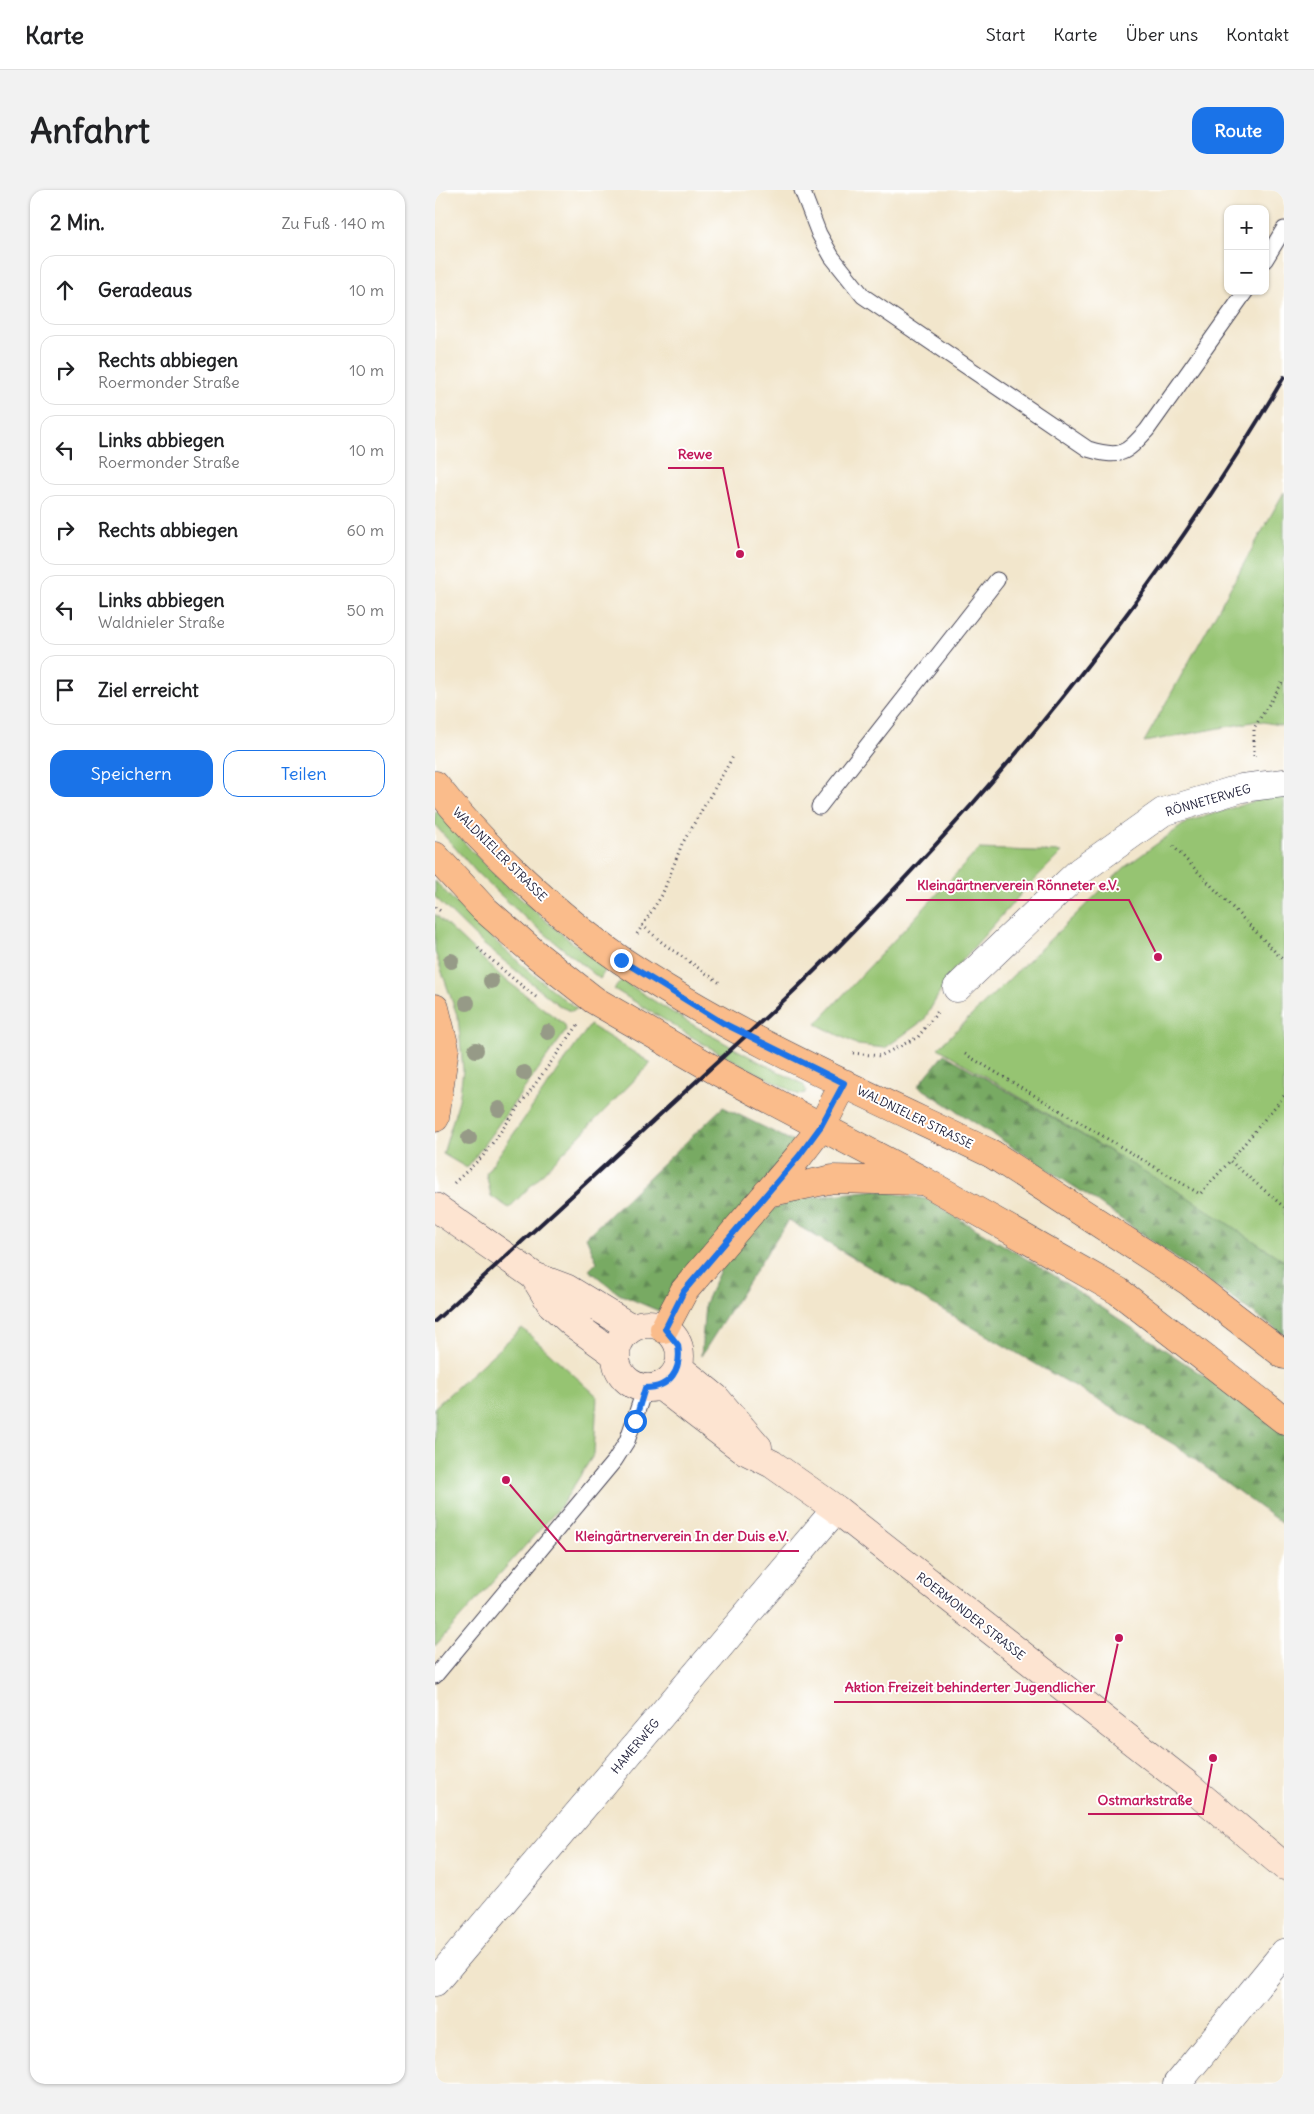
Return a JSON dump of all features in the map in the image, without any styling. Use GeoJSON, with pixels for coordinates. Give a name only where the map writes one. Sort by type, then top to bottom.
{"type":"FeatureCollection","features":[{"type":"Feature","properties":{"kind":"main road","name":"WALDNIELER STRASSE"},"geometry":{"type":"LineString","coordinates":[[435,785],[539,895],[621,960],[723,1023],[992,1154],[1188,1281],[1284,1355]]}},
{"type":"Feature","properties":{"kind":"main road"},"geometry":{"type":"LineString","coordinates":[[435,856],[483,908],[538,956],[594,1000],[720,1073],[924,1181],[1118,1291],[1284,1420]]}},
{"type":"Feature","properties":{"kind":"main road"},"geometry":{"type":"LineString","coordinates":[[435,1008],[445,1048],[435,1118]]}},
{"type":"Feature","properties":{"kind":"main road"},"geometry":{"type":"LineString","coordinates":[[665,1329],[684,1291],[821,1126],[844,1083]]}},
{"type":"Feature","properties":{"kind":"main road"},"geometry":{"type":"LineString","coordinates":[[767,1193],[833,1179],[924,1181]]}},
{"type":"Feature","properties":{"kind":"main road"},"geometry":{"type":"LineString","coordinates":[[435,1207],[534,1276],[566,1288],[632,1328]]}},
{"type":"Feature","properties":{"kind":"main road"},"geometry":{"type":"LineString","coordinates":[[534,1276],[551,1304],[573,1324],[616,1355],[618,1344],[632,1328],[648,1324],[665,1329],[678,1345],[661,1380]]}},
{"type":"Feature","properties":{"kind":"main road","name":"ROERMONDER STRASSE"},"geometry":{"type":"LineString","coordinates":[[616,1355],[621,1373],[635,1386],[661,1380],[715,1398],[772,1464],[836,1509],[1189,1786],[1284,1866]]}},
{"type":"Feature","properties":{"kind":"street","name":"RÖNNETERWEG"},"geometry":{"type":"LineString","coordinates":[[957,988],[1080,871],[1163,812],[1242,788],[1284,783]]}},
{"type":"Feature","properties":{"kind":"street","name":"HAMERWEG"},"geometry":{"type":"LineString","coordinates":[[435,1982],[836,1509]]}},
{"type":"Feature","properties":{"kind":"street"},"geometry":{"type":"LineString","coordinates":[[1177,2084],[1284,1953]]}},
{"type":"Feature","properties":{"kind":"lane"},"geometry":{"type":"LineString","coordinates":[[802,190],[819,234],[832,257],[863,296],[1088,449],[1110,456],[1129,449],[1147,430],[1243,295]]}},
{"type":"Feature","properties":{"kind":"lane"},"geometry":{"type":"LineString","coordinates":[[1269,253],[1284,229]]}},
{"type":"Feature","properties":{"kind":"lane"},"geometry":{"type":"LineString","coordinates":[[819,807],[997,580]]}},
{"type":"Feature","properties":{"kind":"lane"},"geometry":{"type":"LineString","coordinates":[[435,1676],[615,1460],[661,1380]]}},
{"type":"Feature","properties":{"kind":"path"},"geometry":{"type":"LineString","coordinates":[[1254,787],[1254,728],[1284,680]]}},
{"type":"Feature","properties":{"kind":"path"},"geometry":{"type":"LineString","coordinates":[[726,987],[664,944],[643,925],[662,895],[682,844],[734,754]]}},
{"type":"Feature","properties":{"kind":"path"},"geometry":{"type":"LineString","coordinates":[[1173,846],[1284,961]]}},
{"type":"Feature","properties":{"kind":"path"},"geometry":{"type":"LineString","coordinates":[[852,1052],[880,1056],[918,1037],[957,988]]}},
{"type":"Feature","properties":{"kind":"path"},"geometry":{"type":"LineString","coordinates":[[452,1185],[483,1156],[582,1019]]}},
{"type":"Feature","properties":{"kind":"path"},"geometry":{"type":"LineString","coordinates":[[965,1054],[1200,1194],[1284,1096]]}},
{"type":"Feature","properties":{"kind":"path"},"geometry":{"type":"LineString","coordinates":[[1229,1161],[1284,1207]]}},
{"type":"Feature","properties":{"kind":"green space"},"geometry":{"type":"Polygon","coordinates":[[[1284,492],[1284,726],[1258,721],[1144,742],[1284,492]]]}},
{"type":"Feature","properties":{"kind":"green space"},"geometry":{"type":"Polygon","coordinates":[[[1284,792],[1284,1262],[1126,1161],[938,1048],[1125,867],[1187,822],[1284,792]]]}},
{"type":"Feature","properties":{"kind":"green space"},"geometry":{"type":"Polygon","coordinates":[[[435,811],[517,896],[606,969],[600,979],[522,915],[478,874],[435,825],[435,811]]]}},
{"type":"Feature","properties":{"kind":"green space"},"geometry":{"type":"Polygon","coordinates":[[[979,849],[1062,852],[1028,886],[951,973],[924,1020],[885,1048],[858,1045],[816,1024],[979,849]]]}},
{"type":"Feature","properties":{"kind":"green space"},"geometry":{"type":"Polygon","coordinates":[[[435,881],[503,948],[539,980],[577,1009],[571,1011],[561,1007],[483,944],[435,897],[435,881]]]}},
{"type":"Feature","properties":{"kind":"green space"},"geometry":{"type":"Polygon","coordinates":[[[435,914],[502,977],[565,1025],[566,1031],[467,1168],[443,1154],[459,1100],[463,1070],[458,1018],[435,952],[435,914]]]}},
{"type":"Feature","properties":{"kind":"green space"},"geometry":{"type":"Polygon","coordinates":[[[622,980],[711,1035],[803,1084],[806,1090],[805,1093],[799,1095],[705,1045],[614,989],[622,980]]]}},
{"type":"Feature","properties":{"kind":"green space"},"geometry":{"type":"Polygon","coordinates":[[[590,1025],[651,1063],[509,1208],[491,1196],[486,1173],[590,1025]]]}},
{"type":"Feature","properties":{"kind":"green space"},"geometry":{"type":"Polygon","coordinates":[[[944,1054],[1186,1196],[1284,1261],[1284,1335],[1090,1197],[918,1086],[944,1054]]]}},
{"type":"Feature","properties":{"kind":"green space"},"geometry":{"type":"Polygon","coordinates":[[[723,1107],[796,1143],[659,1311],[619,1294],[589,1270],[597,1262],[586,1237],[723,1107]]]}},
{"type":"Feature","properties":{"kind":"green space"},"geometry":{"type":"Polygon","coordinates":[[[876,1190],[926,1199],[1052,1274],[1280,1427],[1284,1431],[1284,1525],[1175,1445],[788,1220],[701,1356],[705,1303],[725,1259],[762,1214],[796,1199],[876,1190]]]}},
{"type":"Feature","properties":{"kind":"green space"},"geometry":{"type":"Polygon","coordinates":[[[522,1328],[597,1396],[594,1454],[561,1506],[435,1646],[435,1407],[522,1328]]]}},
{"type":"Feature","properties":{"kind":"railway"},"geometry":{"type":"LineString","coordinates":[[435,1321],[801,984],[910,873],[970,807],[1028,740],[1137,600],[1189,527],[1238,453],[1284,377]]}},
{"type":"Feature","properties":{"kind":"place","name":"Rewe"},"geometry":{"type":"Point","coordinates":[740,554]}},
{"type":"Feature","properties":{"kind":"place","name":"Kleingärtnerverein Rönneter e.V."},"geometry":{"type":"Point","coordinates":[1158,957]}},
{"type":"Feature","properties":{"kind":"place","name":"Kleingärtnerverein In der Duis e.V."},"geometry":{"type":"Point","coordinates":[506,1480]}},
{"type":"Feature","properties":{"kind":"place","name":"Aktion Freizeit behinderter Jugendlicher"},"geometry":{"type":"Point","coordinates":[1119,1638]}},
{"type":"Feature","properties":{"kind":"place","name":"Ostmarkstraße"},"geometry":{"type":"Point","coordinates":[1213,1758]}},
{"type":"Feature","properties":{"kind":"route"},"geometry":{"type":"LineString","coordinates":[[621,960],[723,1023],[844,1083],[821,1126],[799,1156],[684,1291],[665,1329],[673,1336],[678,1345],[680,1356],[678,1367],[668,1382],[653,1388],[645,1388],[635,1421]]}}]}
